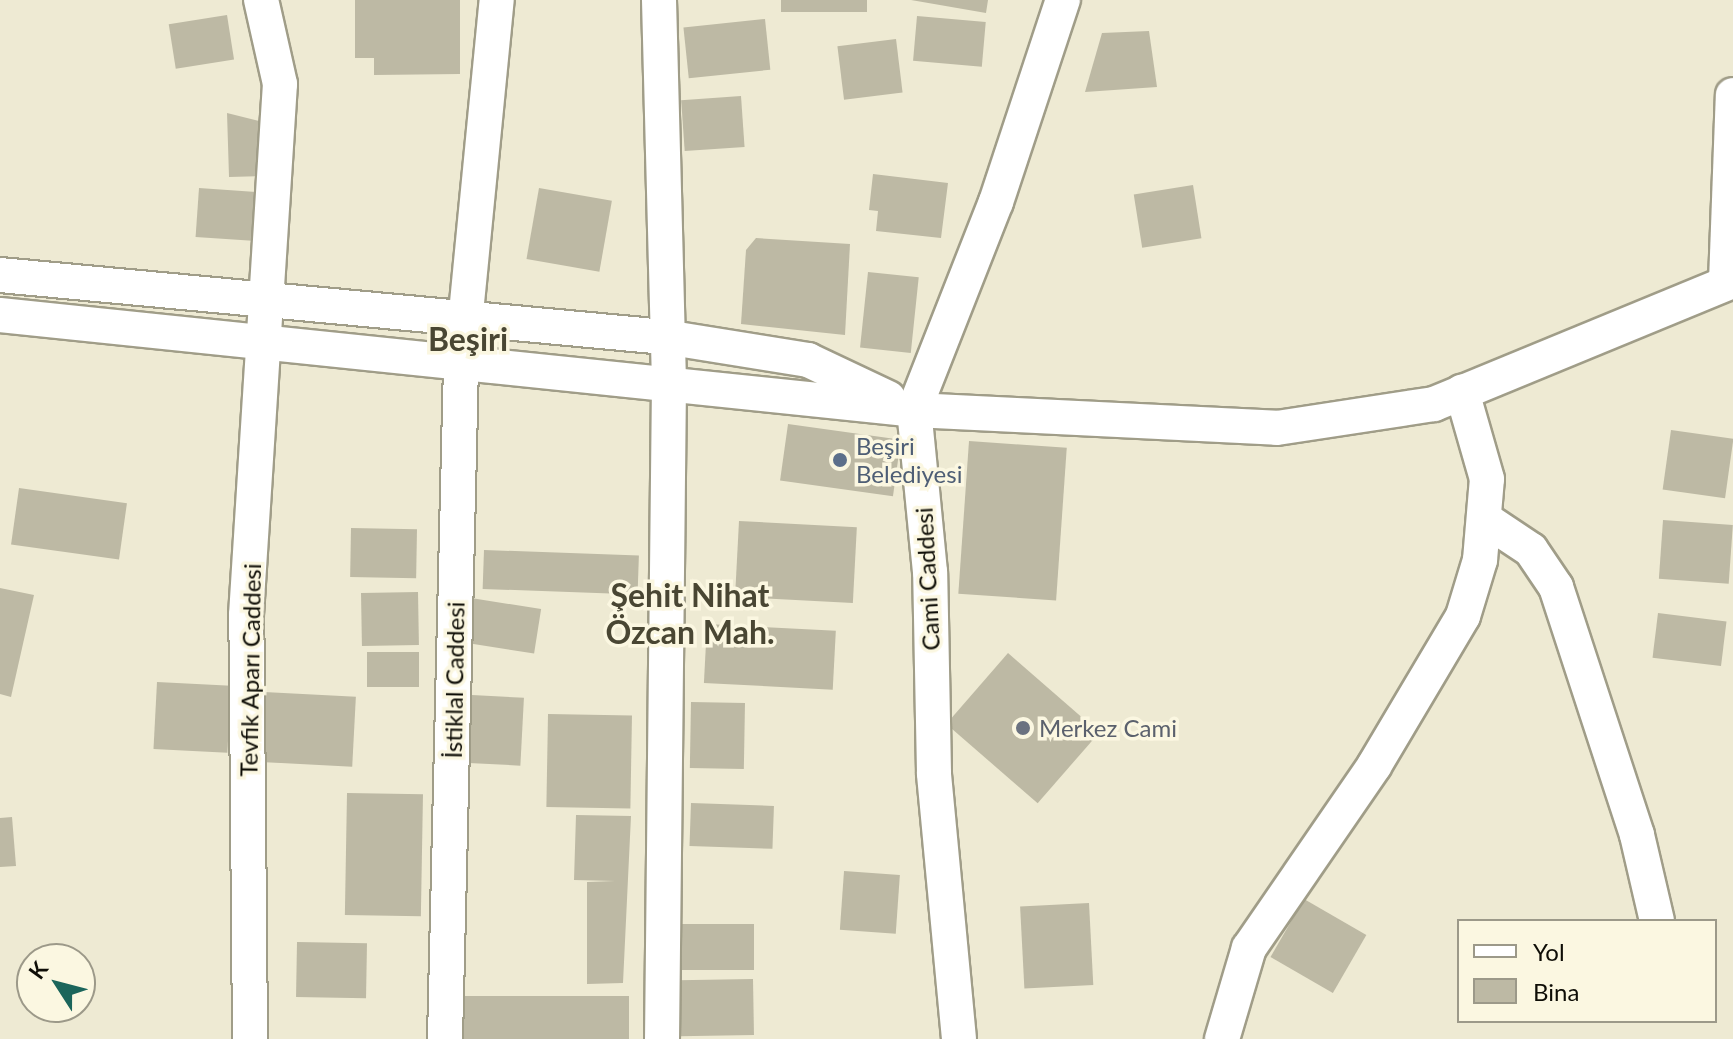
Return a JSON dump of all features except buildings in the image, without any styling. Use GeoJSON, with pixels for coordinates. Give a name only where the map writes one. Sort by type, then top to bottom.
{"type":"FeatureCollection","features":[{"type":"Feature","properties":{"kind":"street","name":"Tevfik Aparı Caddesi"},"geometry":{"type":"LineString","coordinates":[[250,1039],[246,615],[272,302],[280,84],[261,0]]}},
{"type":"Feature","properties":{"kind":"street","name":"İstiklal Caddesi"},"geometry":{"type":"LineString","coordinates":[[445,1039],[461,364],[497,0]]}},
{"type":"Feature","properties":{"kind":"street"},"geometry":{"type":"LineString","coordinates":[[659,0],[665,337],[669,383],[662,1039]]}},
{"type":"Feature","properties":{"kind":"street","name":"Cami Caddesi"},"geometry":{"type":"LineString","coordinates":[[959,1039],[934,773],[930,572],[914,410],[996,202],[1063,0]]}},
{"type":"Feature","properties":{"kind":"street"},"geometry":{"type":"LineString","coordinates":[[0,315],[914,410],[1277,428],[1434,404],[1729,281],[1733,95]]}},
{"type":"Feature","properties":{"kind":"street"},"geometry":{"type":"LineString","coordinates":[[0,275],[466,322],[665,337],[808,360],[914,410]]}},
{"type":"Feature","properties":{"kind":"street"},"geometry":{"type":"LineString","coordinates":[[1222,1039],[1249,948],[1450,643],[1473,589],[1486,520],[1487,479],[1462,392]]}},
{"type":"Feature","properties":{"kind":"street"},"geometry":{"type":"LineString","coordinates":[[1486,520],[1531,550],[1556,587],[1637,835],[1657,919]]}},
{"type":"Feature","properties":{"kind":"place","name":"Beşiri Belediyesi"},"geometry":{"type":"Point","coordinates":[840,460]}},
{"type":"Feature","properties":{"kind":"place","name":"Merkez Cami"},"geometry":{"type":"Point","coordinates":[1023,728]}},
{"type":"Feature","properties":{"kind":"district","name":"Beşiri"},"geometry":{"type":"Point","coordinates":[468,339]}},
{"type":"Feature","properties":{"kind":"district","name":"Şehit Nihat Özcan Mah."},"geometry":{"type":"Point","coordinates":[690,614]}}]}
